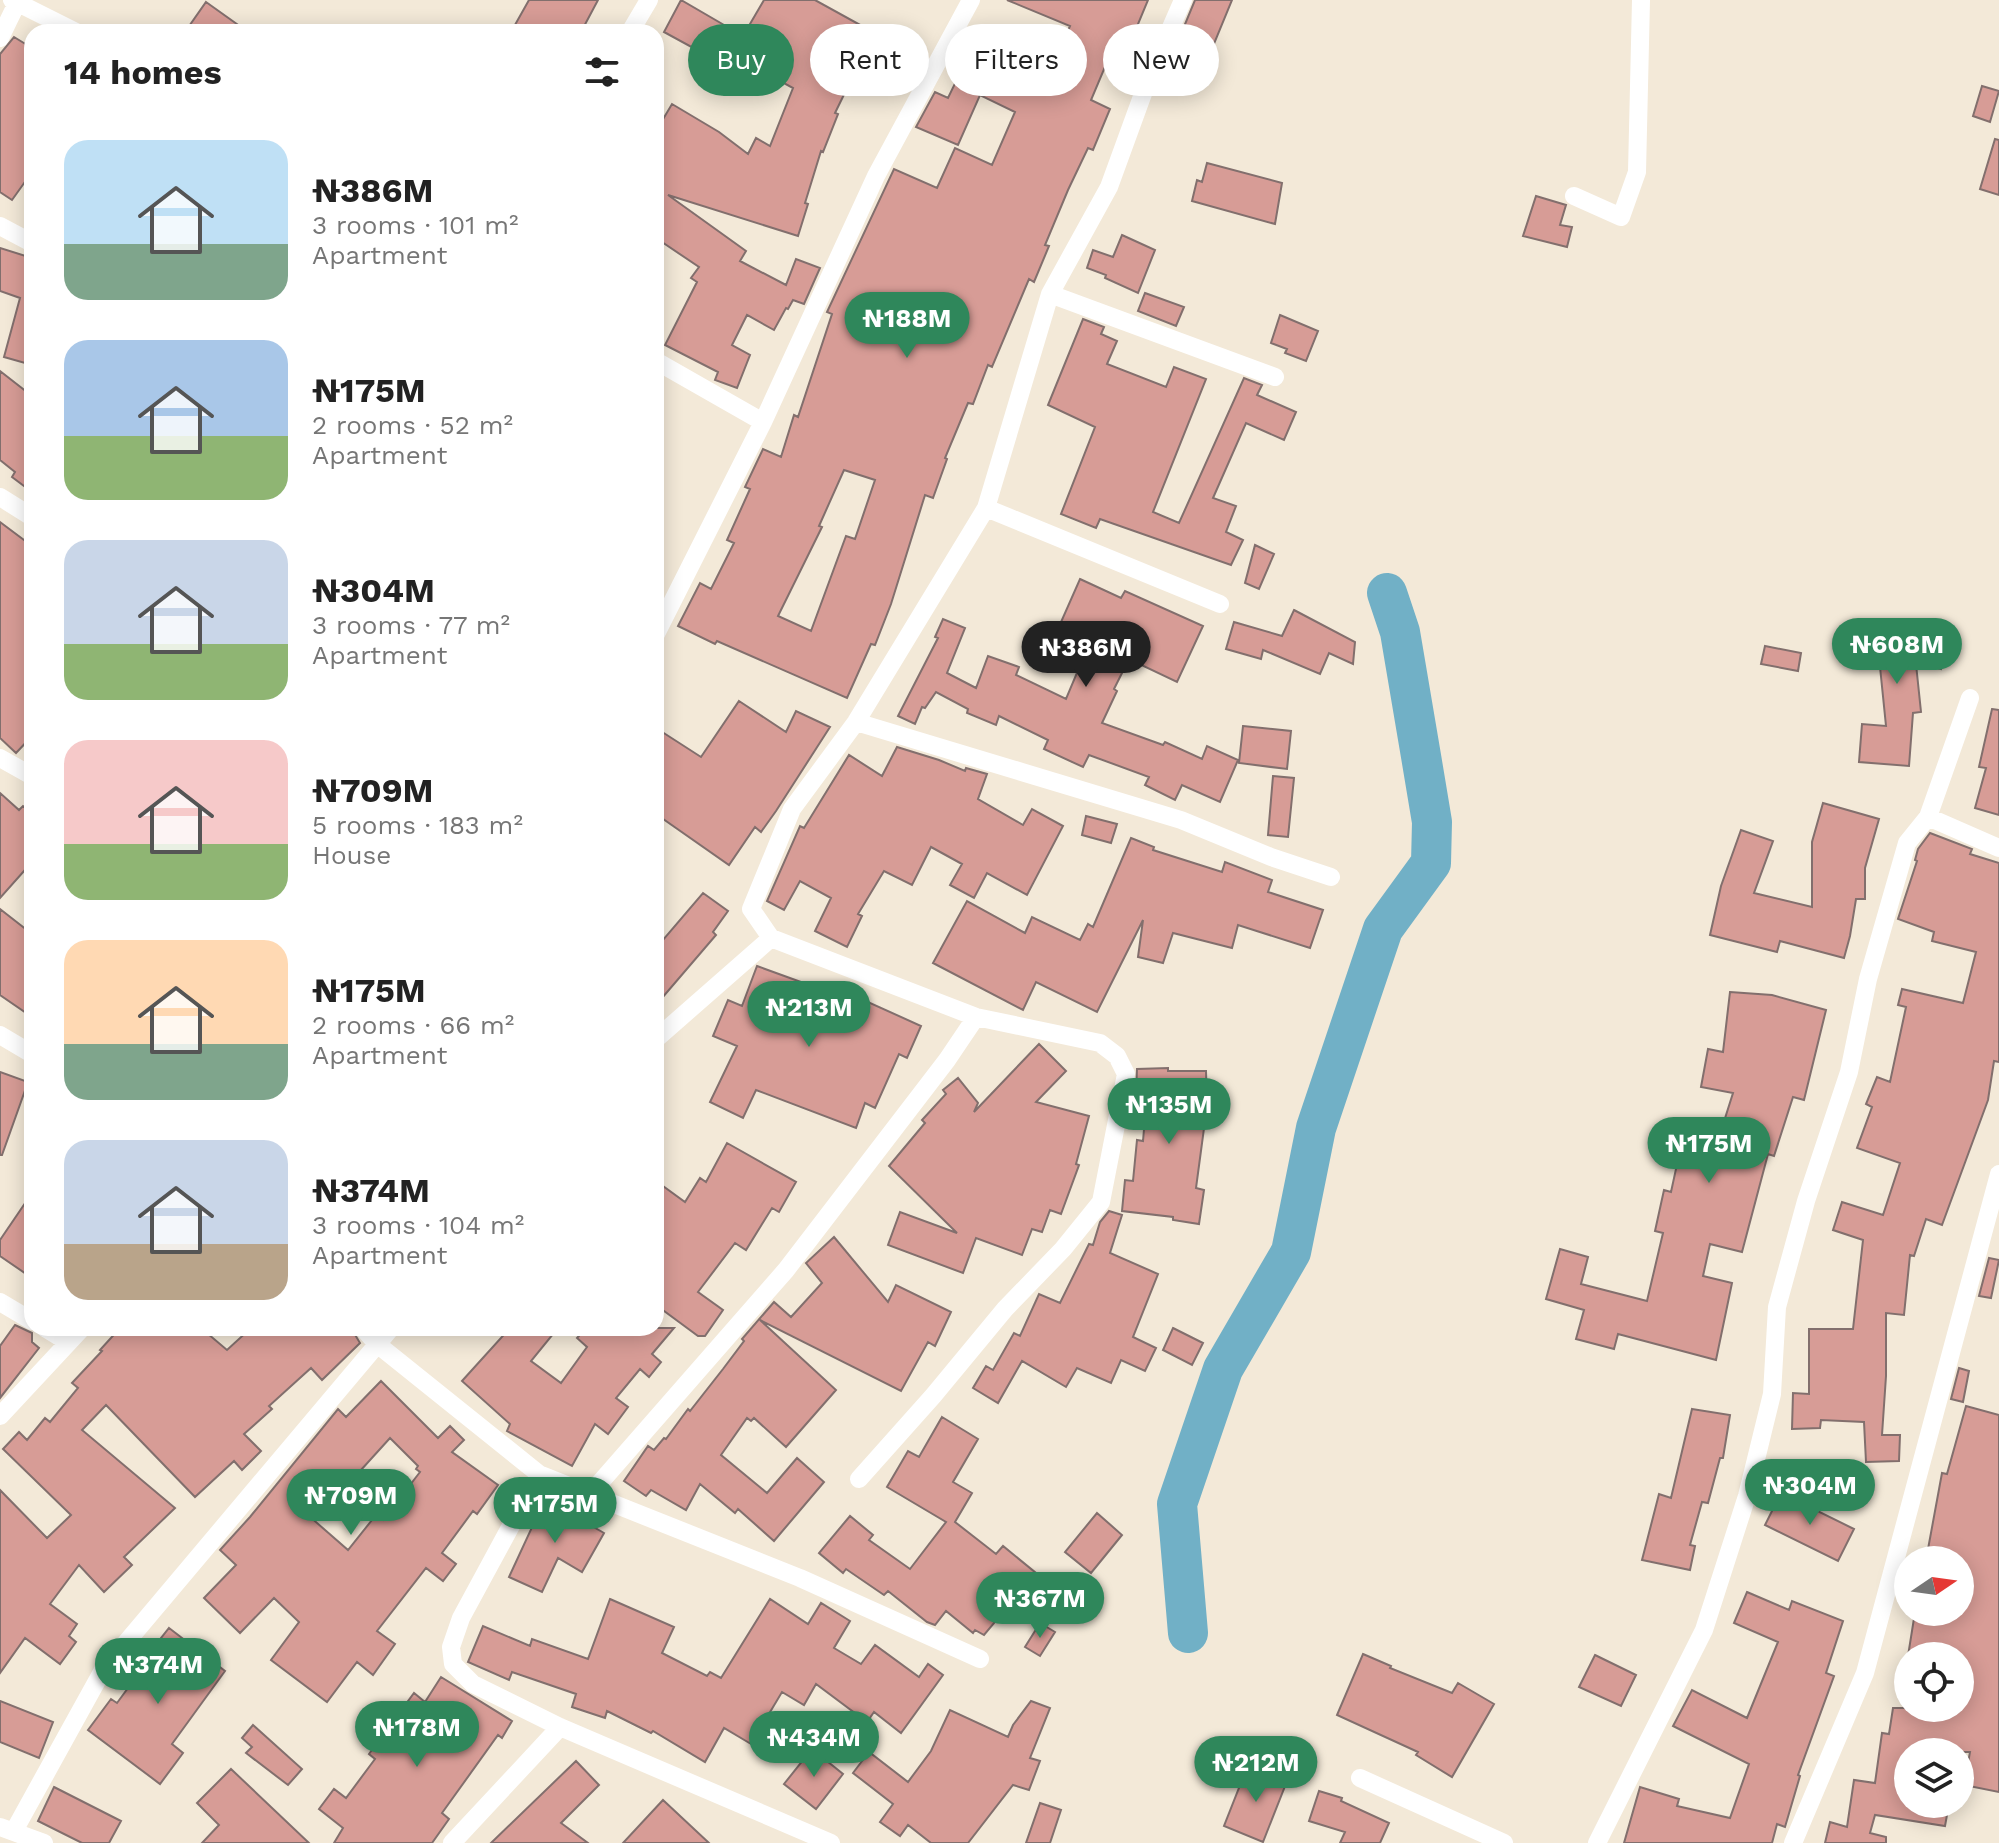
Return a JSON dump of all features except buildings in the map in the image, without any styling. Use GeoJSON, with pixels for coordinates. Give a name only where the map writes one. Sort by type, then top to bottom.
{"type":"FeatureCollection","features":[{"type":"Feature","properties":{"kind":"street"},"geometry":{"type":"LineString","coordinates":[[635,24],[649,0]]}},
{"type":"Feature","properties":{"kind":"street"},"geometry":{"type":"LineString","coordinates":[[664,618],[763,422],[876,176],[971,0]]}},
{"type":"Feature","properties":{"kind":"street"},"geometry":{"type":"LineString","coordinates":[[859,1479],[1101,1202],[1126,1074],[1117,1056],[1100,1043],[976,1017],[771,938],[751,909],[792,809],[856,722],[986,508],[1050,294],[1109,187],[1148,80],[1183,0]]}},
{"type":"Feature","properties":{"kind":"street"},"geometry":{"type":"LineString","coordinates":[[1574,196],[1621,217],[1637,172],[1641,0]]}},
{"type":"Feature","properties":{"kind":"street"},"geometry":{"type":"LineString","coordinates":[[0,38],[14,1],[60,24]]}},
{"type":"Feature","properties":{"kind":"street"},"geometry":{"type":"LineString","coordinates":[[0,226],[24,239]]}},
{"type":"Feature","properties":{"kind":"street"},"geometry":{"type":"LineString","coordinates":[[1050,294],[1275,377]]}},
{"type":"Feature","properties":{"kind":"street"},"geometry":{"type":"LineString","coordinates":[[664,366],[763,422]]}},
{"type":"Feature","properties":{"kind":"street"},"geometry":{"type":"LineString","coordinates":[[0,497],[24,512]]}},
{"type":"Feature","properties":{"kind":"street"},"geometry":{"type":"LineString","coordinates":[[986,508],[1220,604]]}},
{"type":"Feature","properties":{"kind":"street"},"geometry":{"type":"LineString","coordinates":[[1597,1843],[1704,1630],[1747,1496],[1772,1394],[1777,1307],[1806,1201],[1849,1072],[1868,979],[1907,843],[1928,817],[1970,698]]}},
{"type":"Feature","properties":{"kind":"street"},"geometry":{"type":"LineString","coordinates":[[856,722],[1181,820],[1271,857],[1331,877]]}},
{"type":"Feature","properties":{"kind":"street"},"geometry":{"type":"LineString","coordinates":[[0,758],[24,772]]}},
{"type":"Feature","properties":{"kind":"street"},"geometry":{"type":"LineString","coordinates":[[1928,817],[1999,848]]}},
{"type":"Feature","properties":{"kind":"street"},"geometry":{"type":"LineString","coordinates":[[664,1029],[771,938]]}},
{"type":"Feature","properties":{"kind":"street"},"geometry":{"type":"LineString","coordinates":[[591,1493],[786,1270],[947,1060],[976,1017]]}},
{"type":"Feature","properties":{"kind":"street"},"geometry":{"type":"LineString","coordinates":[[0,1035],[24,1049]]}},
{"type":"Feature","properties":{"kind":"street"},"geometry":{"type":"LineString","coordinates":[[1793,1843],[1865,1673],[1999,1174]]}},
{"type":"Feature","properties":{"kind":"street"},"geometry":{"type":"LineString","coordinates":[[0,1302],[24,1316]]}},
{"type":"Feature","properties":{"kind":"street"},"geometry":{"type":"LineString","coordinates":[[58,1336],[68,1342]]}},
{"type":"Feature","properties":{"kind":"street"},"geometry":{"type":"LineString","coordinates":[[0,1416],[74,1336]]}},
{"type":"Feature","properties":{"kind":"street"},"geometry":{"type":"LineString","coordinates":[[370,1336],[539,1474],[800,1578],[980,1659]]}},
{"type":"Feature","properties":{"kind":"street"},"geometry":{"type":"LineString","coordinates":[[44,1843],[7,1829],[103,1670],[384,1336]]}},
{"type":"Feature","properties":{"kind":"street"},"geometry":{"type":"LineString","coordinates":[[539,1474],[461,1618],[451,1647],[453,1664],[473,1684],[560,1727],[831,1843]]}},
{"type":"Feature","properties":{"kind":"street"},"geometry":{"type":"LineString","coordinates":[[452,1843],[560,1727]]}},
{"type":"Feature","properties":{"kind":"street"},"geometry":{"type":"LineString","coordinates":[[1360,1778],[1504,1843]]}},
{"type":"Feature","properties":{"kind":"waterway"},"geometry":{"type":"LineString","coordinates":[[1188,1633],[1177,1504],[1223,1369],[1291,1252],[1316,1128],[1383,929],[1431,863],[1432,822],[1400,632],[1387,593]]}}]}
